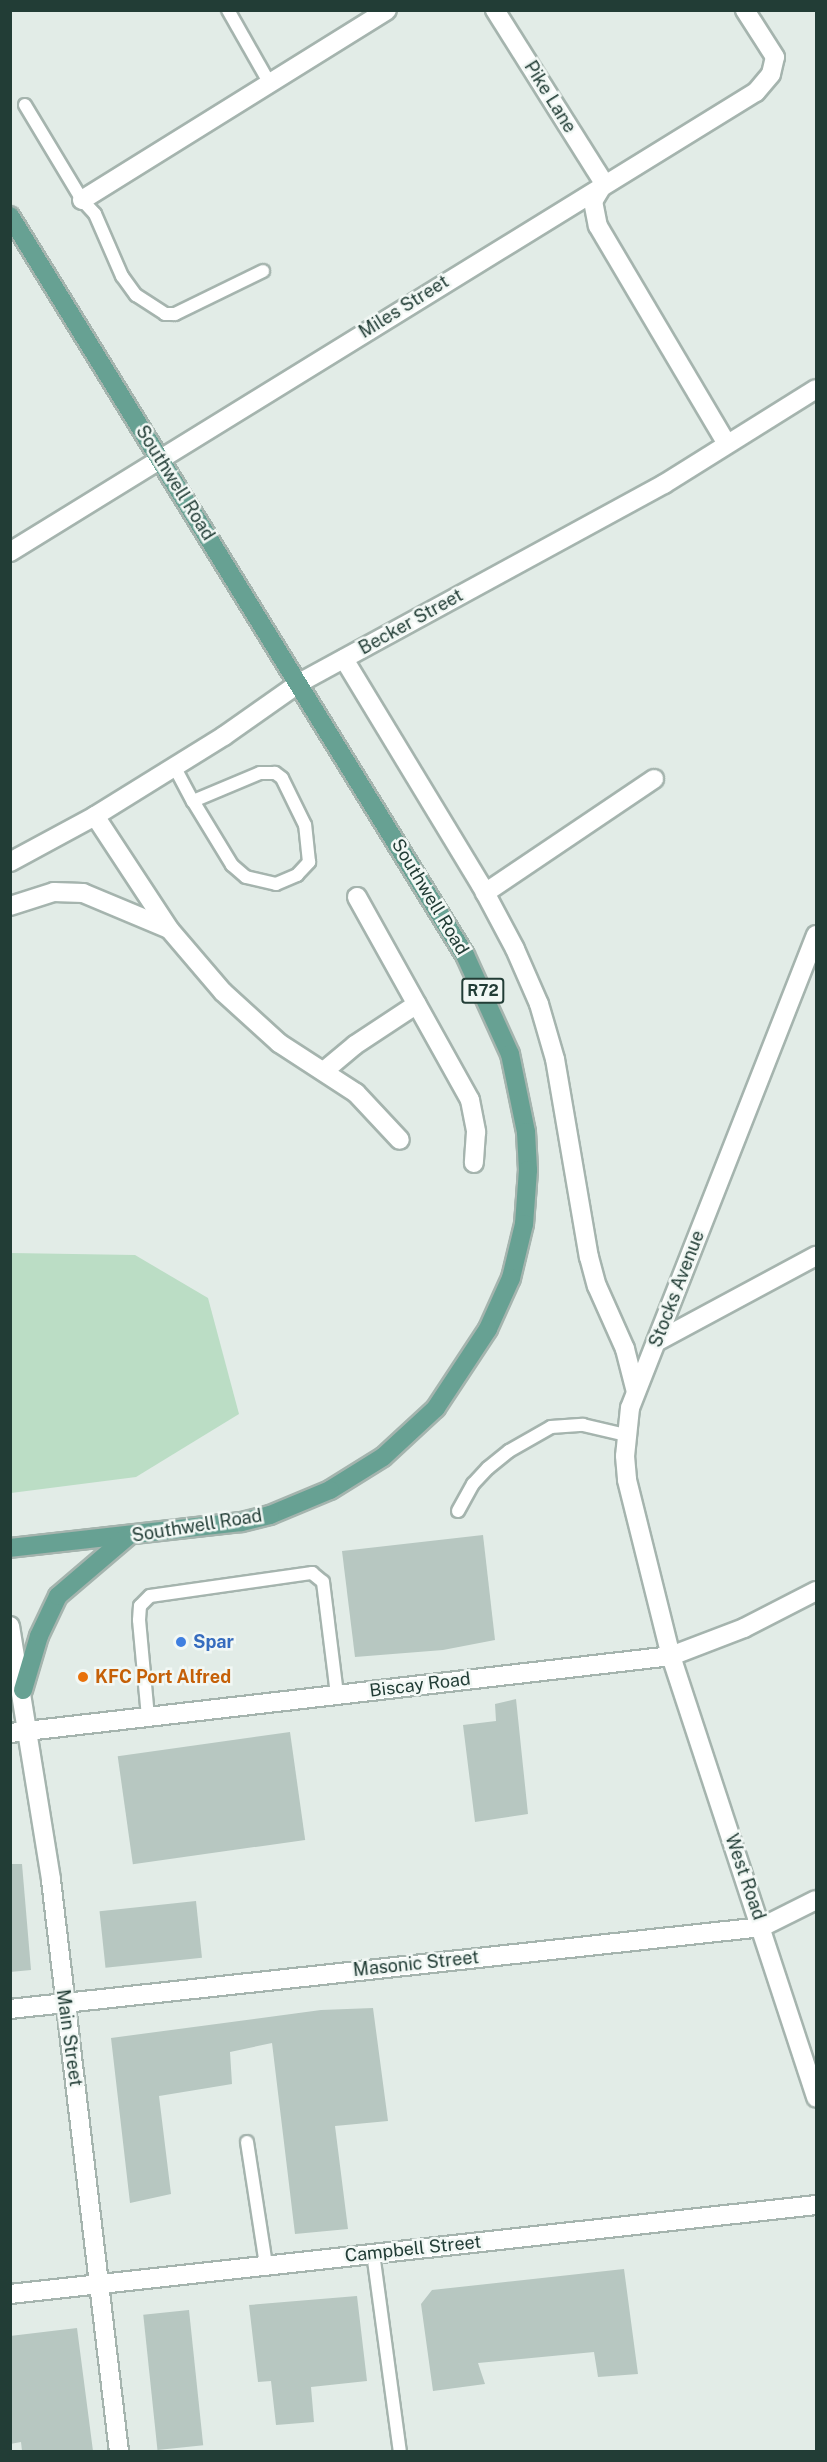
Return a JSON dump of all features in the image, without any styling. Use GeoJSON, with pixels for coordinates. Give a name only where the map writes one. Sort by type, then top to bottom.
{"type":"FeatureCollection","features":[{"type":"Feature","properties":{"kind":"main road","name":"Southwell Road"},"geometry":{"type":"LineString","coordinates":[[10,216],[465,955],[490,1005],[510,1054],[526,1132],[527,1198],[524,1224],[511,1278],[472,1356],[436,1408],[383,1457],[330,1490],[270,1515],[127,1538],[10,1548]]}},
{"type":"Feature","properties":{"kind":"main road"},"geometry":{"type":"LineString","coordinates":[[23,1690],[42,1629],[58,1596],[127,1538]]}},
{"type":"Feature","properties":{"kind":"street"},"geometry":{"type":"LineString","coordinates":[[82,200],[387,10]]}},
{"type":"Feature","properties":{"kind":"street","name":"Pike Lane"},"geometry":{"type":"LineString","coordinates":[[495,10],[604,183]]}},
{"type":"Feature","properties":{"kind":"street","name":"Miles Street"},"geometry":{"type":"LineString","coordinates":[[10,552],[604,183],[756,92],[774,66],[769,48],[745,10]]}},
{"type":"Feature","properties":{"kind":"street"},"geometry":{"type":"LineString","coordinates":[[604,183],[593,201],[598,226],[727,444]]}},
{"type":"Feature","properties":{"kind":"street","name":"Becker Street"},"geometry":{"type":"LineString","coordinates":[[10,862],[95,816],[299,682],[654,490],[816,389]]}},
{"type":"Feature","properties":{"kind":"street"},"geometry":{"type":"LineString","coordinates":[[344,659],[485,893],[515,949],[542,1015],[555,1059],[589,1257],[597,1286],[625,1349],[636,1392]]}},
{"type":"Feature","properties":{"kind":"street"},"geometry":{"type":"LineString","coordinates":[[485,893],[654,779]]}},
{"type":"Feature","properties":{"kind":"street"},"geometry":{"type":"LineString","coordinates":[[95,816],[170,930],[249,1019],[356,1093],[400,1140]]}},
{"type":"Feature","properties":{"kind":"street"},"geometry":{"type":"LineString","coordinates":[[10,906],[54,892],[83,893],[170,930]]}},
{"type":"Feature","properties":{"kind":"street"},"geometry":{"type":"LineString","coordinates":[[357,897],[470,1100],[476,1132],[474,1163]]}},
{"type":"Feature","properties":{"kind":"street","name":"Stocks Avenue"},"geometry":{"type":"LineString","coordinates":[[671,1656],[627,1480],[626,1434],[636,1392],[816,934]]}},
{"type":"Feature","properties":{"kind":"street"},"geometry":{"type":"LineString","coordinates":[[324,1071],[355,1045],[417,1004]]}},
{"type":"Feature","properties":{"kind":"street"},"geometry":{"type":"LineString","coordinates":[[656,1342],[816,1256]]}},
{"type":"Feature","properties":{"kind":"street","name":"Biscay Road"},"geometry":{"type":"LineString","coordinates":[[10,1733],[671,1656],[744,1628],[816,1591]]}},
{"type":"Feature","properties":{"kind":"street","name":"Main Street"},"geometry":{"type":"LineString","coordinates":[[10,1626],[30,1731],[101,2283],[119,2451]]}},
{"type":"Feature","properties":{"kind":"street","name":"West Road"},"geometry":{"type":"LineString","coordinates":[[671,1656],[762,1927],[816,2098]]}},
{"type":"Feature","properties":{"kind":"street","name":"Masonic Street"},"geometry":{"type":"LineString","coordinates":[[10,2009],[762,1927],[816,1900]]}},
{"type":"Feature","properties":{"kind":"street","name":"Campbell Street"},"geometry":{"type":"LineString","coordinates":[[10,2294],[816,2205]]}},
{"type":"Feature","properties":{"kind":"lane"},"geometry":{"type":"LineString","coordinates":[[228,10],[270,84]]}},
{"type":"Feature","properties":{"kind":"lane"},"geometry":{"type":"LineString","coordinates":[[25,105],[82,200],[94,214],[129,286],[165,314],[189,309],[263,271]]}},
{"type":"Feature","properties":{"kind":"lane"},"geometry":{"type":"LineString","coordinates":[[174,766],[193,801],[232,865],[246,877],[276,884],[297,875],[309,862],[305,825],[282,778],[275,773],[253,775],[193,801]]}},
{"type":"Feature","properties":{"kind":"lane"},"geometry":{"type":"LineString","coordinates":[[458,1510],[472,1484],[488,1468],[509,1451],[551,1427],[583,1425],[626,1434]]}},
{"type":"Feature","properties":{"kind":"lane"},"geometry":{"type":"LineString","coordinates":[[148,1717],[139,1620],[140,1606],[150,1596],[312,1573],[323,1582],[337,1695]]}},
{"type":"Feature","properties":{"kind":"lane"},"geometry":{"type":"LineString","coordinates":[[247,2142],[266,2265]]}},
{"type":"Feature","properties":{"kind":"lane"},"geometry":{"type":"LineString","coordinates":[[373,2253],[400,2451]]}},
{"type":"Feature","properties":{"kind":"green space"},"geometry":{"type":"Polygon","coordinates":[[[11,1253],[135,1255],[208,1298],[239,1414],[136,1477],[11,1493],[11,1253]]]}},
{"type":"Feature","properties":{"kind":"building"},"geometry":{"type":"Polygon","coordinates":[[[483,1535],[495,1640],[443,1650],[355,1657],[342,1551],[483,1535]]]}},
{"type":"Feature","properties":{"kind":"building"},"geometry":{"type":"Polygon","coordinates":[[[516,1699],[528,1814],[475,1822],[463,1725],[496,1721],[495,1704],[516,1699]]]}},
{"type":"Feature","properties":{"kind":"building"},"geometry":{"type":"Polygon","coordinates":[[[290,1732],[305,1840],[133,1864],[118,1756],[290,1732]]]}},
{"type":"Feature","properties":{"kind":"building"},"geometry":{"type":"Polygon","coordinates":[[[10,1864],[22,1864],[31,1970],[10,1972],[10,1864]]]}},
{"type":"Feature","properties":{"kind":"building"},"geometry":{"type":"Polygon","coordinates":[[[196,1901],[202,1958],[105,1968],[100,1911],[196,1901]]]}},
{"type":"Feature","properties":{"kind":"building"},"geometry":{"type":"Polygon","coordinates":[[[373,2008],[388,2121],[335,2126],[348,2229],[295,2234],[272,2043],[230,2052],[232,2084],[159,2096],[171,2194],[130,2203],[111,2038],[321,2010],[373,2008]]]}},
{"type":"Feature","properties":{"kind":"building"},"geometry":{"type":"Polygon","coordinates":[[[624,2269],[638,2374],[598,2377],[594,2352],[478,2363],[485,2384],[433,2391],[421,2304],[432,2290],[624,2269]]]}},
{"type":"Feature","properties":{"kind":"building"},"geometry":{"type":"Polygon","coordinates":[[[357,2296],[367,2381],[311,2387],[314,2422],[276,2425],[271,2381],[258,2382],[249,2305],[357,2296]]]}},
{"type":"Feature","properties":{"kind":"building"},"geometry":{"type":"Polygon","coordinates":[[[189,2310],[203,2445],[157,2450],[143,2315],[189,2310]]]}},
{"type":"Feature","properties":{"kind":"building"},"geometry":{"type":"Polygon","coordinates":[[[77,2328],[93,2451],[22,2451],[21,2442],[10,2444],[10,2336],[77,2328]]]}},
{"type":"Feature","properties":{"kind":"place","name":"Spar"},"geometry":{"type":"Point","coordinates":[181,1642]}},
{"type":"Feature","properties":{"kind":"place","name":"KFC Port Alfred"},"geometry":{"type":"Point","coordinates":[83,1677]}}]}
